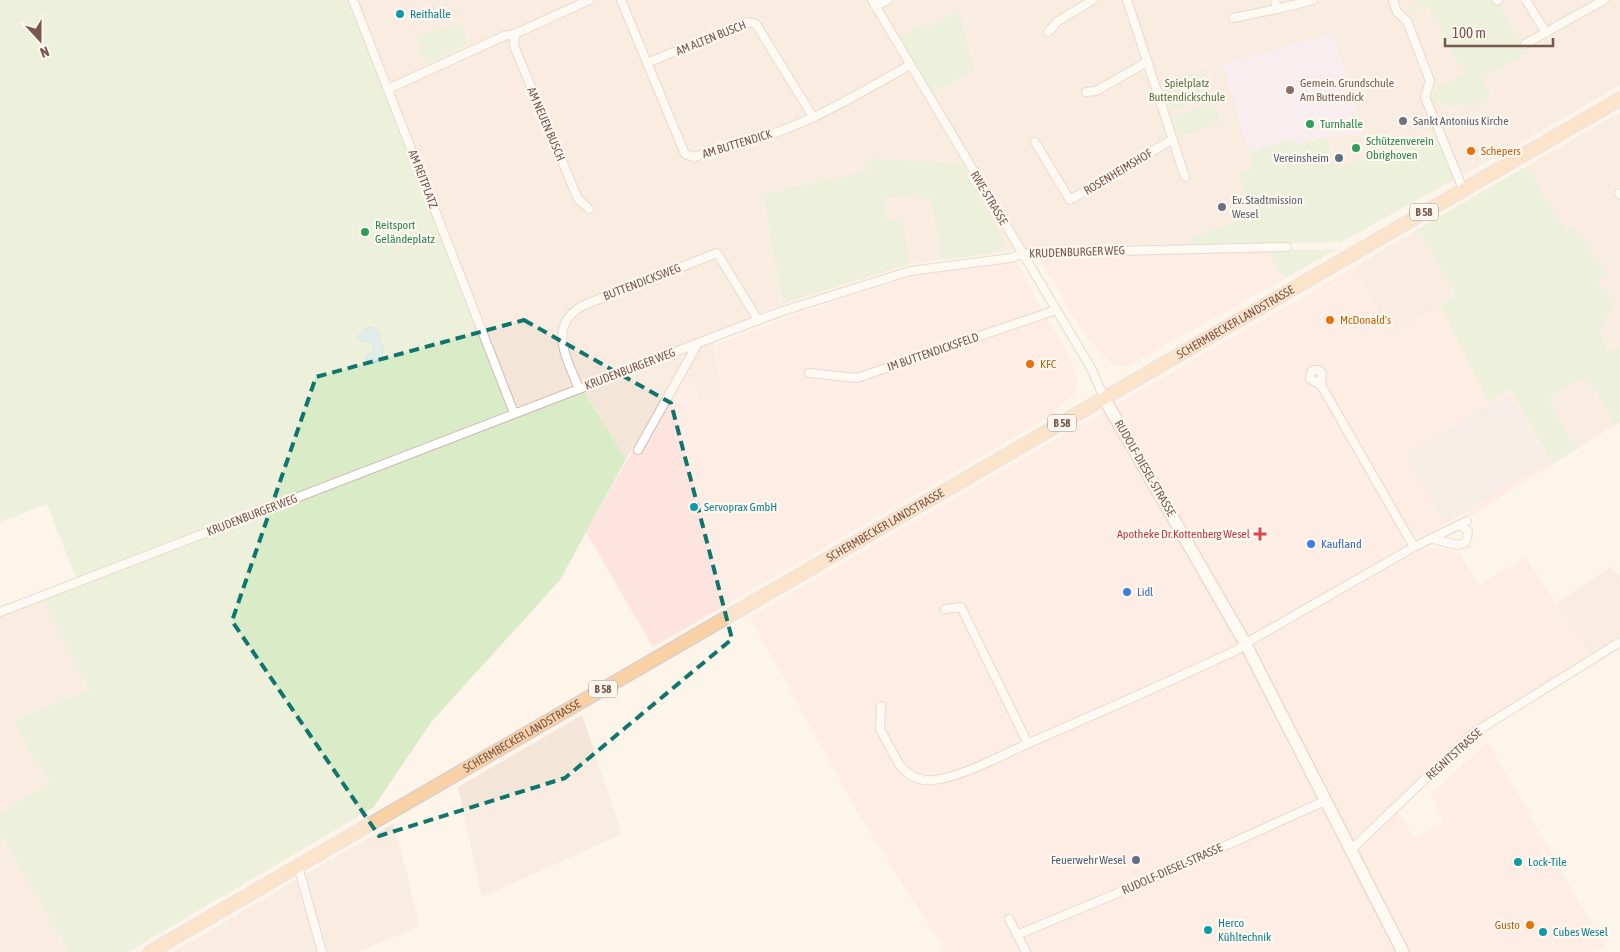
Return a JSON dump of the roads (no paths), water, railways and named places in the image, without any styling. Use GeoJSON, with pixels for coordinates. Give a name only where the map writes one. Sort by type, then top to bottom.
{"type":"FeatureCollection","features":[{"type":"Feature","properties":{"kind":"main road","name":"SCHERMBECKER LANDSTRASSE"},"geometry":{"type":"LineString","coordinates":[[150,952],[1620,99]]}},
{"type":"Feature","properties":{"kind":"street","name":"AM REITPLATZ"},"geometry":{"type":"LineString","coordinates":[[353,0],[514,413]]}},
{"type":"Feature","properties":{"kind":"street"},"geometry":{"type":"LineString","coordinates":[[388,89],[589,0]]}},
{"type":"Feature","properties":{"kind":"street","name":"AM BUTTENDICK"},"geometry":{"type":"LineString","coordinates":[[621,0],[685,154],[688,156],[693,157],[732,148],[768,136],[813,117],[910,65]]}},
{"type":"Feature","properties":{"kind":"street"},"geometry":{"type":"LineString","coordinates":[[873,3],[888,0]]}},
{"type":"Feature","properties":{"kind":"street"},"geometry":{"type":"LineString","coordinates":[[1048,32],[1058,20],[1093,0]]}},
{"type":"Feature","properties":{"kind":"street"},"geometry":{"type":"LineString","coordinates":[[1127,0],[1185,177]]}},
{"type":"Feature","properties":{"kind":"street"},"geometry":{"type":"LineString","coordinates":[[1275,0],[1277,9]]}},
{"type":"Feature","properties":{"kind":"street"},"geometry":{"type":"LineString","coordinates":[[1234,18],[1313,0]]}},
{"type":"Feature","properties":{"kind":"street"},"geometry":{"type":"LineString","coordinates":[[1393,0],[1398,12],[1407,21],[1430,81],[1425,97],[1463,189]]}},
{"type":"Feature","properties":{"kind":"street"},"geometry":{"type":"LineString","coordinates":[[1526,0],[1546,33]]}},
{"type":"Feature","properties":{"kind":"street"},"geometry":{"type":"LineString","coordinates":[[1526,44],[1604,0]]}},
{"type":"Feature","properties":{"kind":"street","name":"RWE-STRASSE"},"geometry":{"type":"LineString","coordinates":[[873,3],[1091,368],[1104,398]]}},
{"type":"Feature","properties":{"kind":"street","name":"AM ALTEN BUSCH"},"geometry":{"type":"LineString","coordinates":[[648,63],[747,22],[752,22],[756,24],[813,117]]}},
{"type":"Feature","properties":{"kind":"street","name":"AM NEUEN BUSCH"},"geometry":{"type":"LineString","coordinates":[[515,34],[514,46],[578,199],[589,209]]}},
{"type":"Feature","properties":{"kind":"street"},"geometry":{"type":"LineString","coordinates":[[1086,92],[1096,91],[1147,62]]}},
{"type":"Feature","properties":{"kind":"street","name":"ROSENHEIMSHOF"},"geometry":{"type":"LineString","coordinates":[[1035,142],[1070,200],[1172,139]]}},
{"type":"Feature","properties":{"kind":"street","name":"KRUDENBURGER WEG"},"geometry":{"type":"LineString","coordinates":[[0,612],[758,320],[910,270],[1011,258],[1022,254],[1287,247]]}},
{"type":"Feature","properties":{"kind":"street","name":"BUTTENDICKSWEG"},"geometry":{"type":"LineString","coordinates":[[579,389],[565,351],[562,336],[562,329],[568,316],[584,305],[717,253],[758,320]]}},
{"type":"Feature","properties":{"kind":"street","name":"IM BUTTENDICKSFELD"},"geometry":{"type":"LineString","coordinates":[[809,373],[857,378],[1056,310]]}},
{"type":"Feature","properties":{"kind":"street"},"geometry":{"type":"LineString","coordinates":[[638,450],[698,343]]}},
{"type":"Feature","properties":{"kind":"street"},"geometry":{"type":"LineString","coordinates":[[1322,385],[1414,547]]}},
{"type":"Feature","properties":{"kind":"street","name":"RUDOLF-DIESEL-STRASSE"},"geometry":{"type":"LineString","coordinates":[[1104,398],[1245,643],[1403,952]]}},
{"type":"Feature","properties":{"kind":"street"},"geometry":{"type":"LineString","coordinates":[[880,706],[880,729],[900,766],[910,776],[924,781],[942,779],[973,768],[1118,705],[1236,650],[1245,643],[1414,547],[1464,523],[1468,532],[1468,538],[1465,543],[1457,545],[1433,538]]}},
{"type":"Feature","properties":{"kind":"street"},"geometry":{"type":"LineString","coordinates":[[946,608],[960,607],[1028,744]]}},
{"type":"Feature","properties":{"kind":"street","name":"REGNITSTRASSE"},"geometry":{"type":"LineString","coordinates":[[1351,850],[1472,734],[1620,642]]}},
{"type":"Feature","properties":{"kind":"street","name":"RUDOLF-DIESEL-STRASSE"},"geometry":{"type":"LineString","coordinates":[[1017,935],[1149,880],[1326,801]]}},
{"type":"Feature","properties":{"kind":"street"},"geometry":{"type":"LineString","coordinates":[[298,866],[322,952]]}},
{"type":"Feature","properties":{"kind":"street"},"geometry":{"type":"LineString","coordinates":[[1009,918],[1026,952]]}},
{"type":"Feature","properties":{"kind":"water"},"geometry":{"type":"Polygon","coordinates":[[[370,327],[376,329],[379,333],[379,341],[384,348],[381,358],[375,363],[366,360],[367,355],[374,351],[372,344],[360,341],[357,337],[370,327]]]}},
{"type":"Feature","properties":{"kind":"place","name":"Reithalle"},"geometry":{"type":"Point","coordinates":[400,14]}},
{"type":"Feature","properties":{"kind":"place","name":"Gemein. Grundschule Am Buttendick"},"geometry":{"type":"Point","coordinates":[1290,90]}},
{"type":"Feature","properties":{"kind":"place","name":"Sankt Antonius Kirche"},"geometry":{"type":"Point","coordinates":[1403,121]}},
{"type":"Feature","properties":{"kind":"place","name":"Turnhalle"},"geometry":{"type":"Point","coordinates":[1310,124]}},
{"type":"Feature","properties":{"kind":"place","name":"Schützenverein Obrighoven"},"geometry":{"type":"Point","coordinates":[1356,148]}},
{"type":"Feature","properties":{"kind":"place","name":"Schepers"},"geometry":{"type":"Point","coordinates":[1471,151]}},
{"type":"Feature","properties":{"kind":"place","name":"Vereinsheim"},"geometry":{"type":"Point","coordinates":[1339,158]}},
{"type":"Feature","properties":{"kind":"place","name":"Ev. Stadtmission Wesel"},"geometry":{"type":"Point","coordinates":[1222,207]}},
{"type":"Feature","properties":{"kind":"place","name":"Reitsport Geländeplatz"},"geometry":{"type":"Point","coordinates":[365,232]}},
{"type":"Feature","properties":{"kind":"place","name":"McDonald's"},"geometry":{"type":"Point","coordinates":[1330,320]}},
{"type":"Feature","properties":{"kind":"place","name":"KFC"},"geometry":{"type":"Point","coordinates":[1030,364]}},
{"type":"Feature","properties":{"kind":"place","name":"Servoprax GmbH"},"geometry":{"type":"Point","coordinates":[694,507]}},
{"type":"Feature","properties":{"kind":"place","name":"Apotheke Dr.Kottenberg Wesel"},"geometry":{"type":"Point","coordinates":[1260,534]}},
{"type":"Feature","properties":{"kind":"place","name":"Kaufland"},"geometry":{"type":"Point","coordinates":[1311,544]}},
{"type":"Feature","properties":{"kind":"place","name":"Lidl"},"geometry":{"type":"Point","coordinates":[1127,592]}},
{"type":"Feature","properties":{"kind":"place","name":"Feuerwehr Wesel"},"geometry":{"type":"Point","coordinates":[1136,860]}},
{"type":"Feature","properties":{"kind":"place","name":"Lock-Tile"},"geometry":{"type":"Point","coordinates":[1518,862]}},
{"type":"Feature","properties":{"kind":"place","name":"Gusto"},"geometry":{"type":"Point","coordinates":[1530,925]}},
{"type":"Feature","properties":{"kind":"place","name":"Herco Kühltechnik"},"geometry":{"type":"Point","coordinates":[1208,930]}},
{"type":"Feature","properties":{"kind":"place","name":"Cubes Wesel"},"geometry":{"type":"Point","coordinates":[1543,932]}},
{"type":"Feature","properties":{"kind":"park label","name":"Spielplatz Buttendickschule"},"geometry":{"type":"Point","coordinates":[1187,90]}}]}
